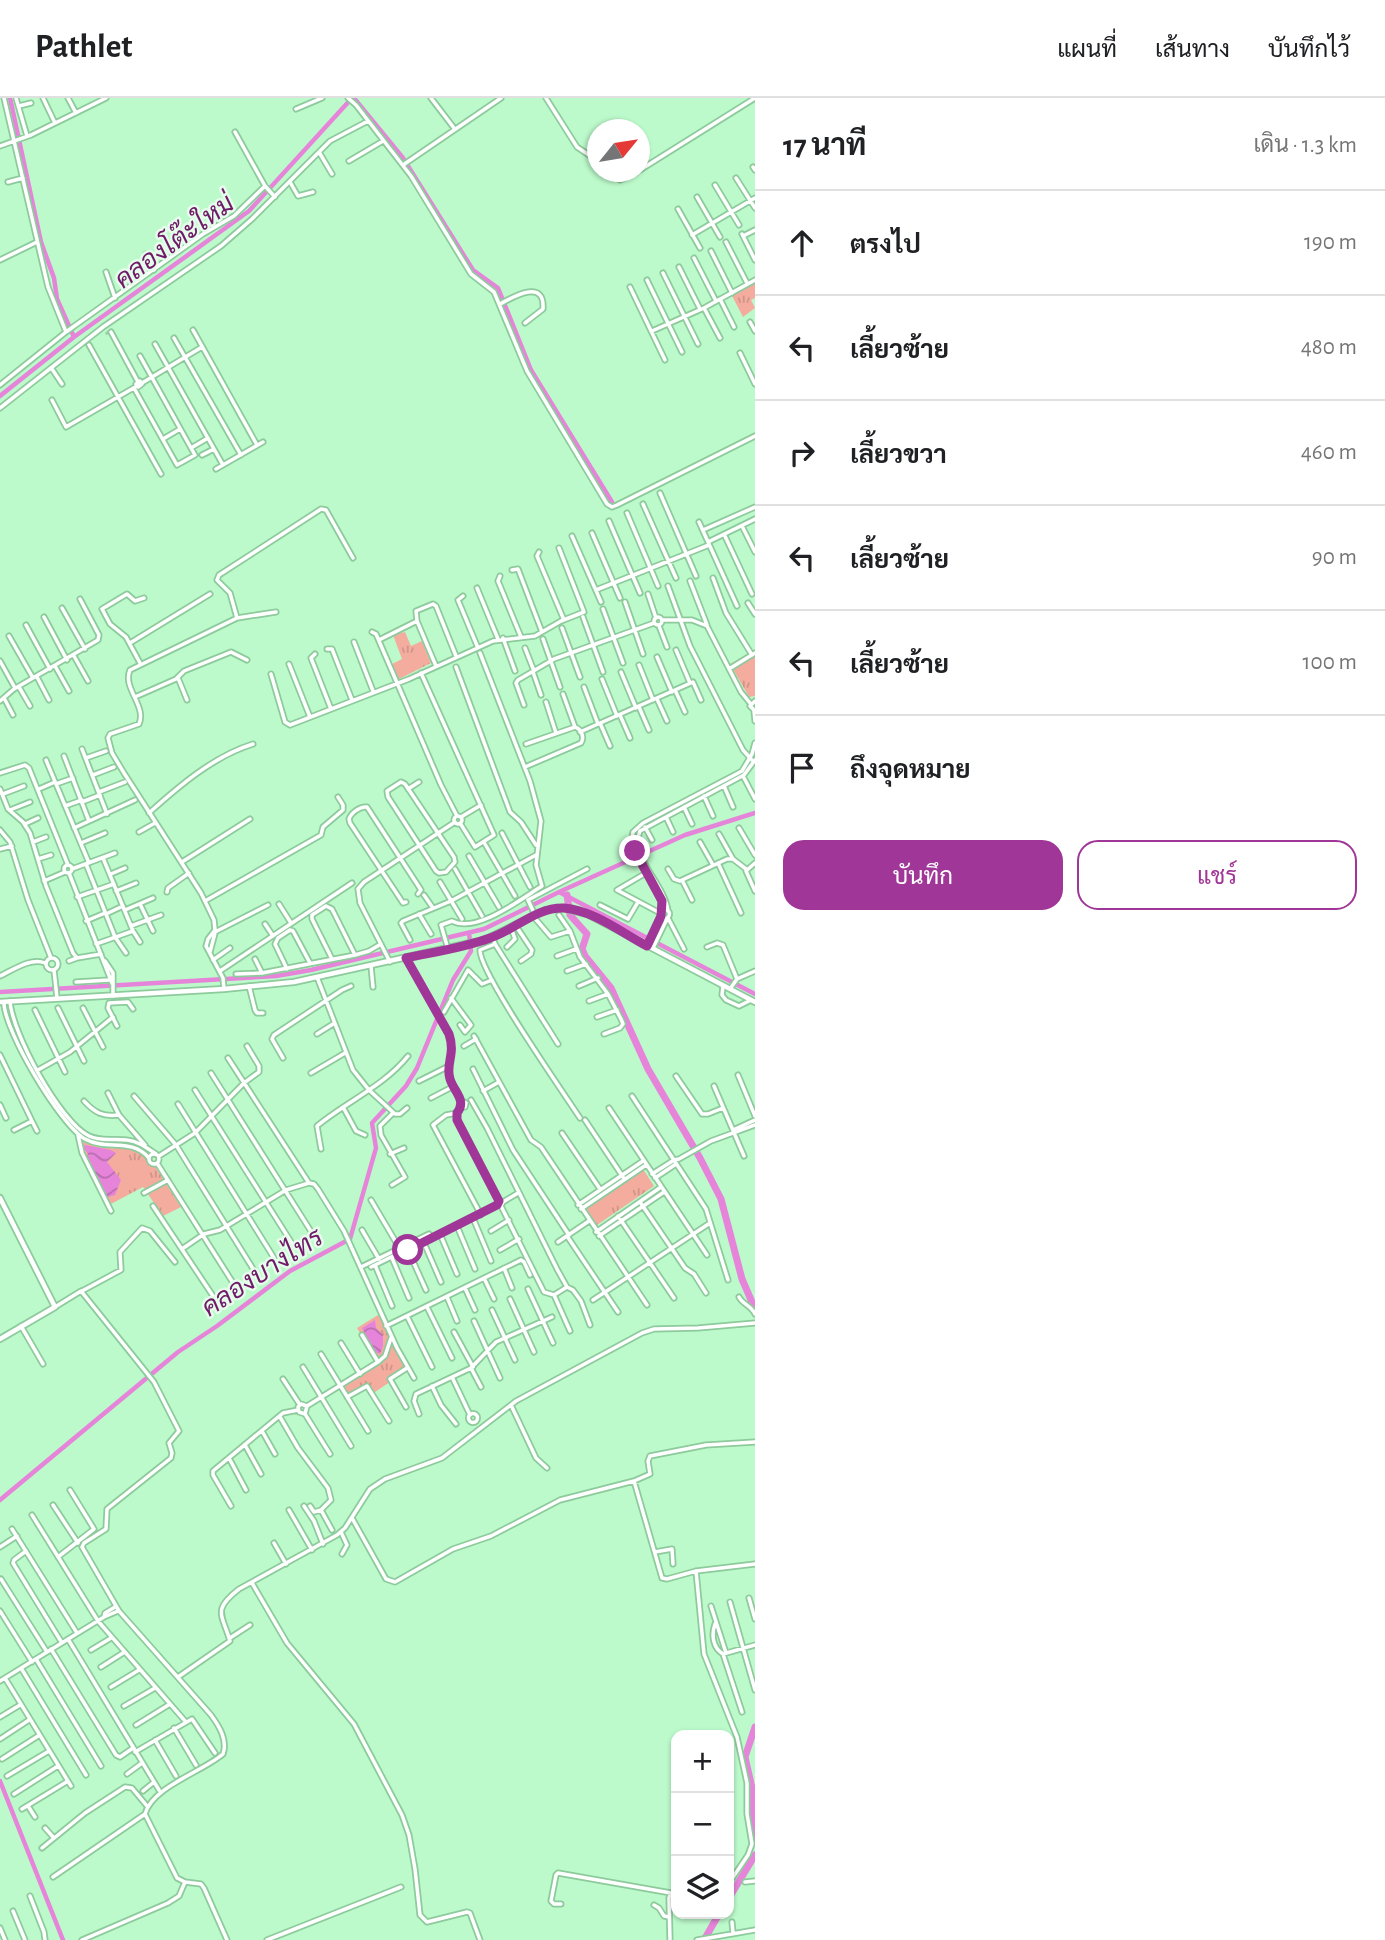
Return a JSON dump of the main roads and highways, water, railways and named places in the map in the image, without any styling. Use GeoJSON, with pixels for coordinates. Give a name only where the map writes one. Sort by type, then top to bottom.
{"type":"FeatureCollection","features":[{"type":"Feature","properties":{"kind":"water"},"geometry":{"type":"Polygon","coordinates":[[[85,1145],[116,1153],[107,1162],[121,1180],[115,1195],[108,1197],[104,1193],[87,1160],[88,1154],[83,1147],[85,1145]]]}},
{"type":"Feature","properties":{"kind":"water"},"geometry":{"type":"Polygon","coordinates":[[[375,1320],[376,1328],[383,1335],[380,1354],[375,1352],[362,1328],[375,1320]]]}},
{"type":"Feature","properties":{"kind":"waterway"},"geometry":{"type":"LineString","coordinates":[[10,98],[41,242],[54,278],[57,299],[74,337]]}},
{"type":"Feature","properties":{"kind":"waterway","name":"คลองโต๊ะใหม่"},"geometry":{"type":"LineString","coordinates":[[0,396],[74,337],[249,211],[352,98]]}},
{"type":"Feature","properties":{"kind":"waterway"},"geometry":{"type":"LineString","coordinates":[[354,98],[403,158],[473,270],[498,288],[531,370],[612,502]]}},
{"type":"Feature","properties":{"kind":"waterway"},"geometry":{"type":"LineString","coordinates":[[0,992],[276,976],[484,929],[685,835],[755,813]]}},
{"type":"Feature","properties":{"kind":"waterway"},"geometry":{"type":"LineString","coordinates":[[559,892],[755,994]]}},
{"type":"Feature","properties":{"kind":"waterway"},"geometry":{"type":"LineString","coordinates":[[567,895],[570,915],[587,934],[582,949],[585,956],[611,988],[648,1069],[721,1199],[742,1279],[755,1309]]}},
{"type":"Feature","properties":{"kind":"waterway","name":"คลองบางไทร"},"geometry":{"type":"LineString","coordinates":[[0,1500],[178,1352],[290,1271],[350,1239],[376,1148],[372,1123],[406,1086],[417,1068],[453,980],[471,951],[469,933]]}},
{"type":"Feature","properties":{"kind":"waterway"},"geometry":{"type":"LineString","coordinates":[[755,1727],[745,1757],[752,1788],[755,1837]]}},
{"type":"Feature","properties":{"kind":"waterway"},"geometry":{"type":"LineString","coordinates":[[0,1781],[63,1940]]}},
{"type":"Feature","properties":{"kind":"waterway"},"geometry":{"type":"LineString","coordinates":[[734,1890],[755,1855]]}},
{"type":"Feature","properties":{"kind":"waterway"},"geometry":{"type":"LineString","coordinates":[[704,1940],[716,1919]]}}]}
